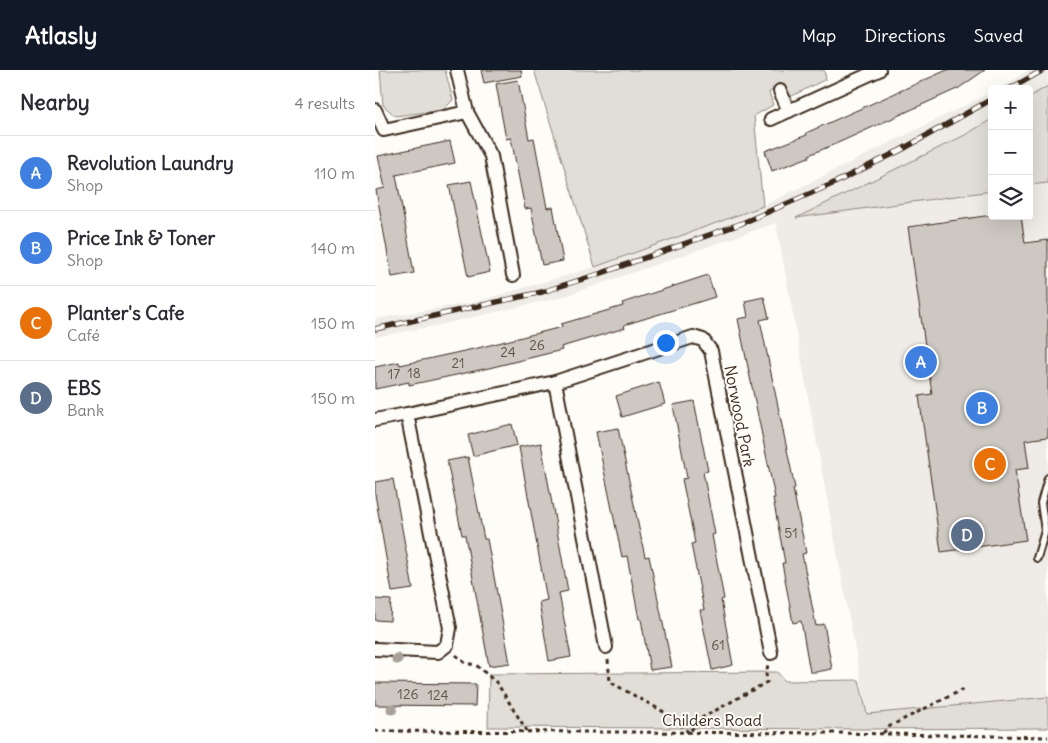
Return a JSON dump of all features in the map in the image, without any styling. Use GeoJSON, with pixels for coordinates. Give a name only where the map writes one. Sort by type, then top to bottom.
{"type":"FeatureCollection","features":[{"type":"Feature","properties":{"kind":"street"},"geometry":{"type":"LineString","coordinates":[[457,70],[467,112],[491,156],[513,275]]}},
{"type":"Feature","properties":{"kind":"street"},"geometry":{"type":"LineString","coordinates":[[771,119],[879,70]]}},
{"type":"Feature","properties":{"kind":"street"},"geometry":{"type":"LineString","coordinates":[[780,91],[789,111]]}},
{"type":"Feature","properties":{"kind":"street"},"geometry":{"type":"LineString","coordinates":[[375,110],[383,130],[467,112]]}},
{"type":"Feature","properties":{"kind":"street","name":"Norwood Park"},"geometry":{"type":"LineString","coordinates":[[375,420],[555,382],[693,338],[703,340],[711,351],[771,653]]}},
{"type":"Feature","properties":{"kind":"street"},"geometry":{"type":"LineString","coordinates":[[555,382],[606,647]]}},
{"type":"Feature","properties":{"kind":"street"},"geometry":{"type":"LineString","coordinates":[[375,649],[438,652],[447,646],[450,628],[407,414]]}},
{"type":"Feature","properties":{"kind":"lane"},"geometry":{"type":"LineString","coordinates":[[1037,558],[1045,531],[1041,503],[1048,478]]}},
{"type":"Feature","properties":{"kind":"path"},"geometry":{"type":"LineString","coordinates":[[447,646],[465,663],[476,666],[497,683],[527,731]]}},
{"type":"Feature","properties":{"kind":"path"},"geometry":{"type":"LineString","coordinates":[[606,647],[610,682],[673,717],[689,733],[700,719],[767,682],[766,673],[771,653]]}},
{"type":"Feature","properties":{"kind":"path"},"geometry":{"type":"LineString","coordinates":[[883,734],[890,726],[966,688]]}},
{"type":"Feature","properties":{"kind":"path","name":"Childers Road"},"geometry":{"type":"LineString","coordinates":[[375,731],[883,734],[1048,737]]}},
{"type":"Feature","properties":{"kind":"shaded area"},"geometry":{"type":"Polygon","coordinates":[[[380,70],[445,70],[453,100],[443,110],[395,116],[383,105],[380,70]]]}},
{"type":"Feature","properties":{"kind":"shaded area"},"geometry":{"type":"Polygon","coordinates":[[[534,70],[824,70],[826,79],[790,97],[785,85],[769,92],[773,105],[754,116],[763,206],[595,267],[534,70]]]}},
{"type":"Feature","properties":{"kind":"shaded area"},"geometry":{"type":"Polygon","coordinates":[[[1028,70],[1048,70],[1048,86],[1033,95],[1033,85],[1005,85],[1028,70]]]}},
{"type":"Feature","properties":{"kind":"shaded area"},"geometry":{"type":"Polygon","coordinates":[[[1048,86],[1048,183],[1033,185],[1033,130],[1033,95],[1048,86]]]}},
{"type":"Feature","properties":{"kind":"shaded area"},"geometry":{"type":"Polygon","coordinates":[[[988,94],[988,121],[965,135],[798,218],[988,192],[988,220],[1033,220],[1033,185],[1048,183],[1048,697],[867,714],[776,223],[562,297],[435,326],[375,337],[375,319],[475,302],[595,267],[763,206],[988,94]]]}},
{"type":"Feature","properties":{"kind":"shaded area"},"geometry":{"type":"Polygon","coordinates":[[[988,121],[988,192],[796,218],[965,135],[988,121]]]}},
{"type":"Feature","properties":{"kind":"shaded area"},"geometry":{"type":"Polygon","coordinates":[[[777,672],[785,681],[859,680],[867,714],[1048,697],[1048,728],[488,727],[489,674],[777,672]]]}},
{"type":"Feature","properties":{"kind":"building"},"geometry":{"type":"Polygon","coordinates":[[[481,70],[521,70],[522,76],[484,83],[481,70]]]}},
{"type":"Feature","properties":{"kind":"building"},"geometry":{"type":"Polygon","coordinates":[[[947,70],[985,70],[959,88],[809,155],[809,157],[772,171],[765,151],[807,135],[806,133],[947,70]]]}},
{"type":"Feature","properties":{"kind":"building"},"geometry":{"type":"Polygon","coordinates":[[[518,80],[529,139],[534,138],[547,208],[553,207],[563,261],[542,265],[531,208],[525,209],[511,138],[506,139],[496,84],[518,80]]]}},
{"type":"Feature","properties":{"kind":"building"},"geometry":{"type":"Polygon","coordinates":[[[450,141],[455,163],[396,175],[414,273],[392,277],[376,190],[385,188],[378,156],[450,141]]]}},
{"type":"Feature","properties":{"kind":"building"},"geometry":{"type":"Polygon","coordinates":[[[471,181],[490,272],[468,277],[449,185],[471,181]]]}},
{"type":"Feature","properties":{"kind":"building"},"geometry":{"type":"Polygon","coordinates":[[[988,216],[988,220],[1022,220],[1025,243],[1048,240],[1048,437],[1025,440],[1029,468],[1015,470],[1026,540],[941,552],[919,396],[932,394],[908,227],[988,216]]]}},
{"type":"Feature","properties":{"kind":"building"},"geometry":{"type":"Polygon","coordinates":[[[708,275],[715,297],[624,325],[625,328],[561,347],[562,350],[409,385],[409,382],[375,389],[375,367],[399,362],[400,365],[562,327],[561,324],[623,306],[622,303],[708,275]]]}},
{"type":"Feature","properties":{"kind":"building"},"geometry":{"type":"Polygon","coordinates":[[[764,297],[769,318],[760,320],[795,488],[793,489],[806,553],[802,554],[816,626],[824,624],[832,669],[816,672],[810,672],[801,621],[793,623],[782,563],[785,563],[773,498],[775,498],[738,319],[748,317],[745,301],[764,297]]]}},
{"type":"Feature","properties":{"kind":"building"},"geometry":{"type":"Polygon","coordinates":[[[659,382],[665,404],[622,417],[616,396],[659,382]]]}},
{"type":"Feature","properties":{"kind":"building"},"geometry":{"type":"Polygon","coordinates":[[[694,401],[708,471],[703,472],[715,534],[712,535],[724,599],[721,600],[733,665],[712,670],[700,610],[704,610],[691,544],[695,543],[682,479],[687,478],[673,405],[694,401]]]}},
{"type":"Feature","properties":{"kind":"building"},"geometry":{"type":"Polygon","coordinates":[[[512,424],[517,445],[473,456],[468,435],[512,424]]]}},
{"type":"Feature","properties":{"kind":"building"},"geometry":{"type":"Polygon","coordinates":[[[618,428],[645,557],[649,556],[672,667],[650,670],[627,556],[622,557],[596,432],[618,428]]]}},
{"type":"Feature","properties":{"kind":"building"},"geometry":{"type":"Polygon","coordinates":[[[541,443],[568,591],[559,593],[571,657],[549,661],[539,602],[547,600],[519,447],[541,443]]]}},
{"type":"Feature","properties":{"kind":"building"},"geometry":{"type":"Polygon","coordinates":[[[468,457],[484,539],[487,539],[510,663],[489,666],[465,535],[462,535],[447,461],[468,457]]]}},
{"type":"Feature","properties":{"kind":"building"},"geometry":{"type":"Polygon","coordinates":[[[393,479],[413,589],[392,592],[375,494],[375,482],[393,479]]]}},
{"type":"Feature","properties":{"kind":"building"},"geometry":{"type":"Polygon","coordinates":[[[375,599],[391,600],[390,621],[375,620],[375,599]]]}},
{"type":"Feature","properties":{"kind":"building"},"geometry":{"type":"Polygon","coordinates":[[[375,683],[476,684],[475,706],[375,705],[375,683]]]}},
{"type":"Feature","properties":{"kind":"railway"},"geometry":{"type":"LineString","coordinates":[[1017,85],[1043,70]]}},
{"type":"Feature","properties":{"kind":"railway"},"geometry":{"type":"LineString","coordinates":[[375,329],[542,292],[602,273],[740,224],[830,185],[901,150],[988,101]]}},
{"type":"Feature","properties":{"kind":"place","name":"Revolution Laundry"},"geometry":{"type":"Point","coordinates":[921,362]}},
{"type":"Feature","properties":{"kind":"place","name":"Price Ink & Toner"},"geometry":{"type":"Point","coordinates":[982,408]}},
{"type":"Feature","properties":{"kind":"place","name":"Planter's Cafe"},"geometry":{"type":"Point","coordinates":[990,464]}},
{"type":"Feature","properties":{"kind":"place","name":"EBS"},"geometry":{"type":"Point","coordinates":[967,535]}}]}
